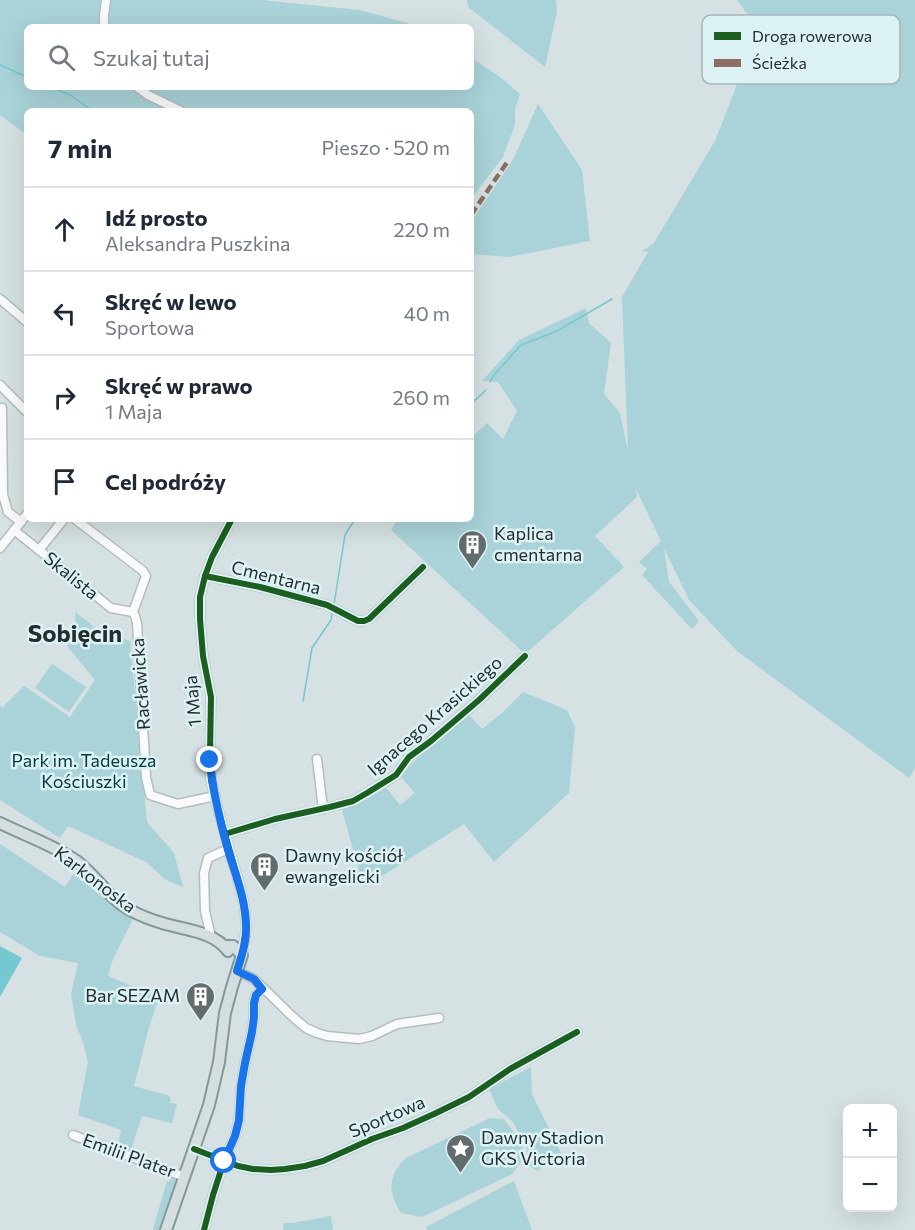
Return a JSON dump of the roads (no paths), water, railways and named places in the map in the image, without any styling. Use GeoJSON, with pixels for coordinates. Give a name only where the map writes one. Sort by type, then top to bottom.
{"type":"FeatureCollection","features":[{"type":"Feature","properties":{"kind":"main road","name":"Karkonoska"},"geometry":{"type":"LineString","coordinates":[[0,823],[68,855],[119,903],[132,911],[162,923],[211,937],[229,946],[230,952],[242,958]]}},
{"type":"Feature","properties":{"kind":"main road","name":"1 Maja"},"geometry":{"type":"LineString","coordinates":[[166,1230],[214,1086],[225,1013],[242,958]]}},
{"type":"Feature","properties":{"kind":"main road","name":"1 Maja"},"geometry":{"type":"LineString","coordinates":[[172,1230],[185,1177]]}},
{"type":"Feature","properties":{"kind":"street"},"geometry":{"type":"LineString","coordinates":[[104,24],[106,0]]}},
{"type":"Feature","properties":{"kind":"street"},"geometry":{"type":"LineString","coordinates":[[142,90],[175,108]]}},
{"type":"Feature","properties":{"kind":"street"},"geometry":{"type":"LineString","coordinates":[[0,295],[8,306]]}},
{"type":"Feature","properties":{"kind":"street"},"geometry":{"type":"LineString","coordinates":[[0,299],[24,319]]}},
{"type":"Feature","properties":{"kind":"street"},"geometry":{"type":"LineString","coordinates":[[0,385],[24,409]]}},
{"type":"Feature","properties":{"kind":"street"},"geometry":{"type":"LineString","coordinates":[[2,408],[3,495],[8,512],[21,522]]}},
{"type":"Feature","properties":{"kind":"street"},"geometry":{"type":"LineString","coordinates":[[0,548],[24,518]]}},
{"type":"Feature","properties":{"kind":"street"},"geometry":{"type":"LineString","coordinates":[[39,550],[62,522]]}},
{"type":"Feature","properties":{"kind":"street","name":"Racławicka"},"geometry":{"type":"LineString","coordinates":[[79,522],[143,571],[146,576],[133,612],[137,623],[146,777],[150,795],[178,804],[214,796]]}},
{"type":"Feature","properties":{"kind":"street","name":"1 Maja"},"geometry":{"type":"LineString","coordinates":[[230,522],[205,576],[200,605],[200,629],[211,697],[211,780],[245,910],[246,930],[242,958]]}},
{"type":"Feature","properties":{"kind":"street","name":"Skalista"},"geometry":{"type":"LineString","coordinates":[[15,530],[111,608],[133,612]]}},
{"type":"Feature","properties":{"kind":"street","name":"Cmentarna"},"geometry":{"type":"LineString","coordinates":[[205,576],[260,587],[327,606],[358,621],[364,621],[369,619],[423,567]]}},
{"type":"Feature","properties":{"kind":"street","name":"Ignacego Krasickiego"},"geometry":{"type":"LineString","coordinates":[[225,834],[263,822],[353,801],[367,794],[396,775],[409,757],[479,700],[525,656]]}},
{"type":"Feature","properties":{"kind":"street"},"geometry":{"type":"LineString","coordinates":[[317,759],[323,809]]}},
{"type":"Feature","properties":{"kind":"street"},"geometry":{"type":"LineString","coordinates":[[211,937],[205,911],[204,873],[208,858],[228,849]]}},
{"type":"Feature","properties":{"kind":"street"},"geometry":{"type":"LineString","coordinates":[[229,946],[245,940]]}},
{"type":"Feature","properties":{"kind":"street"},"geometry":{"type":"LineString","coordinates":[[237,971],[254,979],[294,1018],[306,1028],[317,1033],[358,1039],[366,1038],[397,1024],[439,1018]]}},
{"type":"Feature","properties":{"kind":"street"},"geometry":{"type":"LineString","coordinates":[[204,1230],[213,1195],[239,1120],[241,1086],[252,1032],[254,1003],[256,995],[262,989]]}},
{"type":"Feature","properties":{"kind":"street","name":"Sportowa"},"geometry":{"type":"LineString","coordinates":[[194,1149],[238,1166],[271,1170],[305,1166],[323,1161],[434,1114],[578,1032]]}},
{"type":"Feature","properties":{"kind":"street","name":"Emilii Plater"},"geometry":{"type":"LineString","coordinates":[[73,1135],[185,1177]]}},
{"type":"Feature","properties":{"kind":"water"},"geometry":{"type":"Polygon","coordinates":[[[0,946],[22,958],[0,997],[0,946]]]}},
{"type":"Feature","properties":{"kind":"waterway"},"geometry":{"type":"LineString","coordinates":[[0,65],[24,76]]}},
{"type":"Feature","properties":{"kind":"waterway"},"geometry":{"type":"LineString","coordinates":[[58,90],[72,96],[89,108]]}},
{"type":"Feature","properties":{"kind":"waterway"},"geometry":{"type":"LineString","coordinates":[[490,382],[521,345],[557,331],[612,299]]}},
{"type":"Feature","properties":{"kind":"waterway"},"geometry":{"type":"LineString","coordinates":[[474,401],[486,390]]}},
{"type":"Feature","properties":{"kind":"waterway"},"geometry":{"type":"LineString","coordinates":[[334,604],[345,535],[353,522]]}},
{"type":"Feature","properties":{"kind":"waterway"},"geometry":{"type":"LineString","coordinates":[[303,701],[312,648],[331,620],[332,613]]}},
{"type":"Feature","properties":{"kind":"place","name":"Kaplica cmentarna"},"geometry":{"type":"Point","coordinates":[473,570]}},
{"type":"Feature","properties":{"kind":"place","name":"Dawny kościół ewangelicki"},"geometry":{"type":"Point","coordinates":[264,892]}},
{"type":"Feature","properties":{"kind":"place","name":"Bar SEZAM"},"geometry":{"type":"Point","coordinates":[201,1022]}},
{"type":"Feature","properties":{"kind":"place","name":"Dawny Stadion GKS Victoria"},"geometry":{"type":"Point","coordinates":[460,1174]}},
{"type":"Feature","properties":{"kind":"district","name":"Sobięcin"},"geometry":{"type":"Point","coordinates":[75,634]}},
{"type":"Feature","properties":{"kind":"park label","name":"Park im. Tadeusza Kościuszki"},"geometry":{"type":"Point","coordinates":[84,771]}}]}
